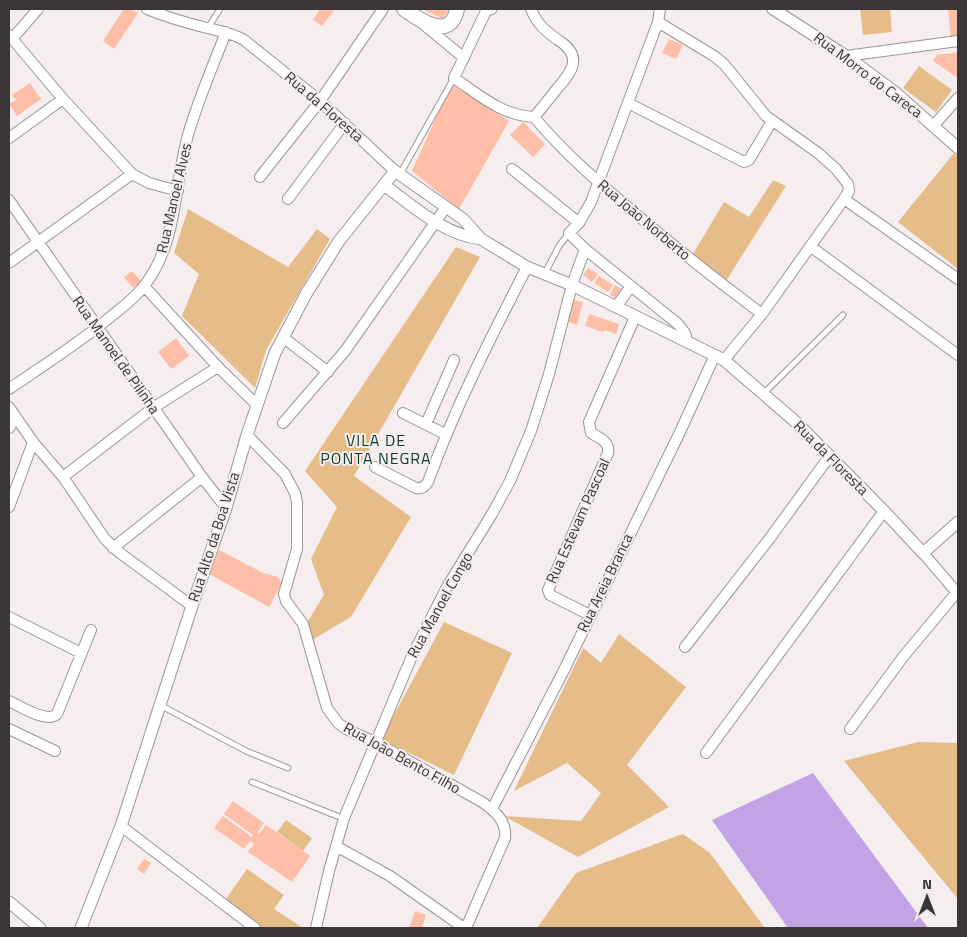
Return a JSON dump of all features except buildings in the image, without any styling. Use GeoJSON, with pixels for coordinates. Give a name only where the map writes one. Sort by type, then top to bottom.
{"type":"FeatureCollection","features":[{"type":"Feature","properties":{"kind":"main road"},"geometry":{"type":"LineString","coordinates":[[404,9],[421,21],[434,26],[446,25],[451,22],[457,9]]}},
{"type":"Feature","properties":{"kind":"street"},"geometry":{"type":"LineString","coordinates":[[38,9],[10,37],[63,99],[132,174],[149,183],[178,190]]}},
{"type":"Feature","properties":{"kind":"street","name":"Rua da Floresta"},"geometry":{"type":"LineString","coordinates":[[148,9],[207,28],[226,32],[244,40],[320,101],[398,172],[469,224],[481,239],[527,267],[572,285],[720,358],[797,423],[884,511],[957,593]]}},
{"type":"Feature","properties":{"kind":"street"},"geometry":{"type":"LineString","coordinates":[[260,177],[320,101],[383,9]]}},
{"type":"Feature","properties":{"kind":"street"},"geometry":{"type":"LineString","coordinates":[[491,9],[486,9],[454,78],[512,114],[534,117],[571,71],[574,59],[569,49],[541,27],[531,9]]}},
{"type":"Feature","properties":{"kind":"street"},"geometry":{"type":"LineString","coordinates":[[660,9],[658,22],[591,202],[579,222],[569,233],[585,249],[682,327],[687,342]]}},
{"type":"Feature","properties":{"kind":"street","name":"Rua Morro do Careca"},"geometry":{"type":"LineString","coordinates":[[773,9],[846,56],[896,92],[958,148]]}},
{"type":"Feature","properties":{"kind":"street"},"geometry":{"type":"LineString","coordinates":[[421,21],[464,58]]}},
{"type":"Feature","properties":{"kind":"street"},"geometry":{"type":"LineString","coordinates":[[658,22],[724,64],[772,121],[813,149],[836,169],[848,184],[849,191],[844,199],[958,279]]}},
{"type":"Feature","properties":{"kind":"street","name":"Rua Manoel Alves"},"geometry":{"type":"LineString","coordinates":[[9,389],[98,328],[134,297],[144,286],[160,261],[165,248],[178,190],[188,136],[226,32]]}},
{"type":"Feature","properties":{"kind":"street"},"geometry":{"type":"LineString","coordinates":[[846,56],[958,41]]}},
{"type":"Feature","properties":{"kind":"street"},"geometry":{"type":"LineString","coordinates":[[934,125],[958,98]]}},
{"type":"Feature","properties":{"kind":"street"},"geometry":{"type":"LineString","coordinates":[[9,138],[63,99]]}},
{"type":"Feature","properties":{"kind":"street"},"geometry":{"type":"LineString","coordinates":[[628,103],[744,162],[749,160],[772,121]]}},
{"type":"Feature","properties":{"kind":"street","name":"Rua João Norberto"},"geometry":{"type":"LineString","coordinates":[[534,117],[548,134],[598,182],[700,268],[762,314]]}},
{"type":"Feature","properties":{"kind":"street"},"geometry":{"type":"LineString","coordinates":[[288,199],[345,123]]}},
{"type":"Feature","properties":{"kind":"street"},"geometry":{"type":"LineString","coordinates":[[512,169],[579,222]]}},
{"type":"Feature","properties":{"kind":"street","name":"Rua Alto da Boa Vista"},"geometry":{"type":"LineString","coordinates":[[81,928],[121,826],[192,606],[226,508],[247,434],[272,360],[306,294],[339,241],[384,185],[398,172]]}},
{"type":"Feature","properties":{"kind":"street"},"geometry":{"type":"LineString","coordinates":[[9,263],[132,174]]}},
{"type":"Feature","properties":{"kind":"street","name":"Rua da Floresta"},"geometry":{"type":"LineString","coordinates":[[384,185],[458,235],[481,239]]}},
{"type":"Feature","properties":{"kind":"street","name":"Rua Areia Branca"},"geometry":{"type":"LineString","coordinates":[[492,809],[564,670],[680,432],[720,358],[762,314],[844,199]]}},
{"type":"Feature","properties":{"kind":"street","name":"Rua Manoel de Pilinha"},"geometry":{"type":"LineString","coordinates":[[9,200],[153,408],[226,508]]}},
{"type":"Feature","properties":{"kind":"street"},"geometry":{"type":"LineString","coordinates":[[283,423],[328,372],[366,322],[446,207]]}},
{"type":"Feature","properties":{"kind":"street"},"geometry":{"type":"LineString","coordinates":[[810,246],[958,355]]}},
{"type":"Feature","properties":{"kind":"street","name":"Rua Manoel Congo"},"geometry":{"type":"LineString","coordinates":[[316,928],[341,817],[412,656],[447,588],[492,514],[523,452],[549,374],[572,285],[585,249]]}},
{"type":"Feature","properties":{"kind":"street"},"geometry":{"type":"LineString","coordinates":[[375,467],[416,488],[422,488],[428,482],[446,434],[482,355],[527,267]]}},
{"type":"Feature","properties":{"kind":"street"},"geometry":{"type":"LineString","coordinates":[[144,286],[257,405]]}},
{"type":"Feature","properties":{"kind":"street"},"geometry":{"type":"LineString","coordinates":[[616,307],[631,286]]}},
{"type":"Feature","properties":{"kind":"street","name":"Rua Estevam Pascoal"},"geometry":{"type":"LineString","coordinates":[[590,615],[548,593],[548,587],[608,453],[606,443],[591,433],[589,422],[635,317]]}},
{"type":"Feature","properties":{"kind":"street"},"geometry":{"type":"LineString","coordinates":[[284,338],[328,372]]}},
{"type":"Feature","properties":{"kind":"street"},"geometry":{"type":"LineString","coordinates":[[426,424],[454,360]]}},
{"type":"Feature","properties":{"kind":"street"},"geometry":{"type":"LineString","coordinates":[[63,477],[153,408],[218,366]]}},
{"type":"Feature","properties":{"kind":"street"},"geometry":{"type":"LineString","coordinates":[[9,407],[34,442],[63,477],[104,539],[113,548],[192,606]]}},
{"type":"Feature","properties":{"kind":"street"},"geometry":{"type":"LineString","coordinates":[[403,413],[446,434]]}},
{"type":"Feature","properties":{"kind":"street"},"geometry":{"type":"LineString","coordinates":[[9,428],[16,417]]}},
{"type":"Feature","properties":{"kind":"street","name":"Rua João Bento Filho"},"geometry":{"type":"LineString","coordinates":[[247,434],[285,474],[295,493],[297,502],[297,549],[284,594],[286,601],[303,624],[327,708],[338,724],[375,742],[482,802],[492,809],[505,826],[505,838],[465,928]]}},
{"type":"Feature","properties":{"kind":"street"},"geometry":{"type":"LineString","coordinates":[[9,507],[34,442]]}},
{"type":"Feature","properties":{"kind":"street"},"geometry":{"type":"LineString","coordinates":[[685,648],[770,538],[829,457]]}},
{"type":"Feature","properties":{"kind":"street"},"geometry":{"type":"LineString","coordinates":[[113,548],[202,477]]}},
{"type":"Feature","properties":{"kind":"street"},"geometry":{"type":"LineString","coordinates":[[706,753],[884,511]]}},
{"type":"Feature","properties":{"kind":"street"},"geometry":{"type":"LineString","coordinates":[[923,553],[958,522]]}},
{"type":"Feature","properties":{"kind":"street"},"geometry":{"type":"LineString","coordinates":[[850,729],[903,657],[957,593]]}},
{"type":"Feature","properties":{"kind":"street"},"geometry":{"type":"LineString","coordinates":[[9,617],[81,653]]}},
{"type":"Feature","properties":{"kind":"street"},"geometry":{"type":"LineString","coordinates":[[9,701],[45,718],[54,717],[57,714],[92,630]]}},
{"type":"Feature","properties":{"kind":"street"},"geometry":{"type":"LineString","coordinates":[[9,729],[55,752]]}},
{"type":"Feature","properties":{"kind":"street"},"geometry":{"type":"LineString","coordinates":[[121,826],[255,928]]}},
{"type":"Feature","properties":{"kind":"street"},"geometry":{"type":"LineString","coordinates":[[336,846],[390,876],[465,928]]}},
{"type":"Feature","properties":{"kind":"street"},"geometry":{"type":"LineString","coordinates":[[9,902],[40,928]]}},
{"type":"Feature","properties":{"kind":"lane"},"geometry":{"type":"LineString","coordinates":[[207,28],[220,9]]}},
{"type":"Feature","properties":{"kind":"lane"},"geometry":{"type":"LineString","coordinates":[[398,172],[454,78]]}},
{"type":"Feature","properties":{"kind":"lane"},"geometry":{"type":"LineString","coordinates":[[545,274],[559,246],[569,233]]}},
{"type":"Feature","properties":{"kind":"lane"},"geometry":{"type":"LineString","coordinates":[[763,393],[843,315]]}},
{"type":"Feature","properties":{"kind":"lane"},"geometry":{"type":"LineString","coordinates":[[160,705],[246,750],[288,768]]}},
{"type":"Feature","properties":{"kind":"lane"},"geometry":{"type":"LineString","coordinates":[[252,782],[341,817]]}},
{"type":"Feature","properties":{"kind":"shaded area"},"geometry":{"type":"Polygon","coordinates":[[[860,9],[890,9],[892,32],[863,35],[860,9]]]}},
{"type":"Feature","properties":{"kind":"shaded area"},"geometry":{"type":"Polygon","coordinates":[[[919,66],[952,90],[936,112],[903,88],[919,66]]]}},
{"type":"Feature","properties":{"kind":"shaded area"},"geometry":{"type":"Polygon","coordinates":[[[954,153],[958,157],[958,269],[898,222],[954,153]]]}},
{"type":"Feature","properties":{"kind":"shaded area"},"geometry":{"type":"Polygon","coordinates":[[[773,180],[786,186],[726,281],[693,254],[724,202],[749,217],[773,180]]]}},
{"type":"Feature","properties":{"kind":"shaded area"},"geometry":{"type":"Polygon","coordinates":[[[188,209],[288,267],[317,229],[330,239],[266,350],[255,388],[182,316],[199,274],[174,253],[188,209]]]}},
{"type":"Feature","properties":{"kind":"shaded area"},"geometry":{"type":"Polygon","coordinates":[[[456,247],[480,257],[354,476],[411,517],[351,617],[312,640],[308,621],[324,595],[311,559],[337,507],[305,471],[456,247]]]}},
{"type":"Feature","properties":{"kind":"shaded area"},"geometry":{"type":"Polygon","coordinates":[[[444,622],[512,653],[454,775],[381,739],[444,622]]]}},
{"type":"Feature","properties":{"kind":"shaded area"},"geometry":{"type":"Polygon","coordinates":[[[619,634],[686,687],[627,765],[669,807],[578,857],[504,816],[581,821],[601,793],[567,763],[514,791],[583,648],[601,663],[619,634]]]}},
{"type":"Feature","properties":{"kind":"shaded area"},"geometry":{"type":"Polygon","coordinates":[[[918,742],[958,743],[958,899],[844,761],[918,742]]]}},
{"type":"Feature","properties":{"kind":"shaded area"},"geometry":{"type":"Polygon","coordinates":[[[813,773],[928,928],[788,928],[712,820],[813,773]]]}},
{"type":"Feature","properties":{"kind":"shaded area"},"geometry":{"type":"Polygon","coordinates":[[[286,820],[312,838],[303,851],[277,832],[286,820]]]}},
{"type":"Feature","properties":{"kind":"shaded area"},"geometry":{"type":"Polygon","coordinates":[[[683,834],[710,853],[765,928],[537,928],[576,873],[683,834]]]}},
{"type":"Feature","properties":{"kind":"shaded area"},"geometry":{"type":"Polygon","coordinates":[[[247,869],[284,895],[274,909],[303,928],[260,928],[224,902],[247,869]]]}},
{"type":"Feature","properties":{"kind":"district","name":"VILA DE PONTA NEGRA"},"geometry":{"type":"Point","coordinates":[376,449]}}]}
